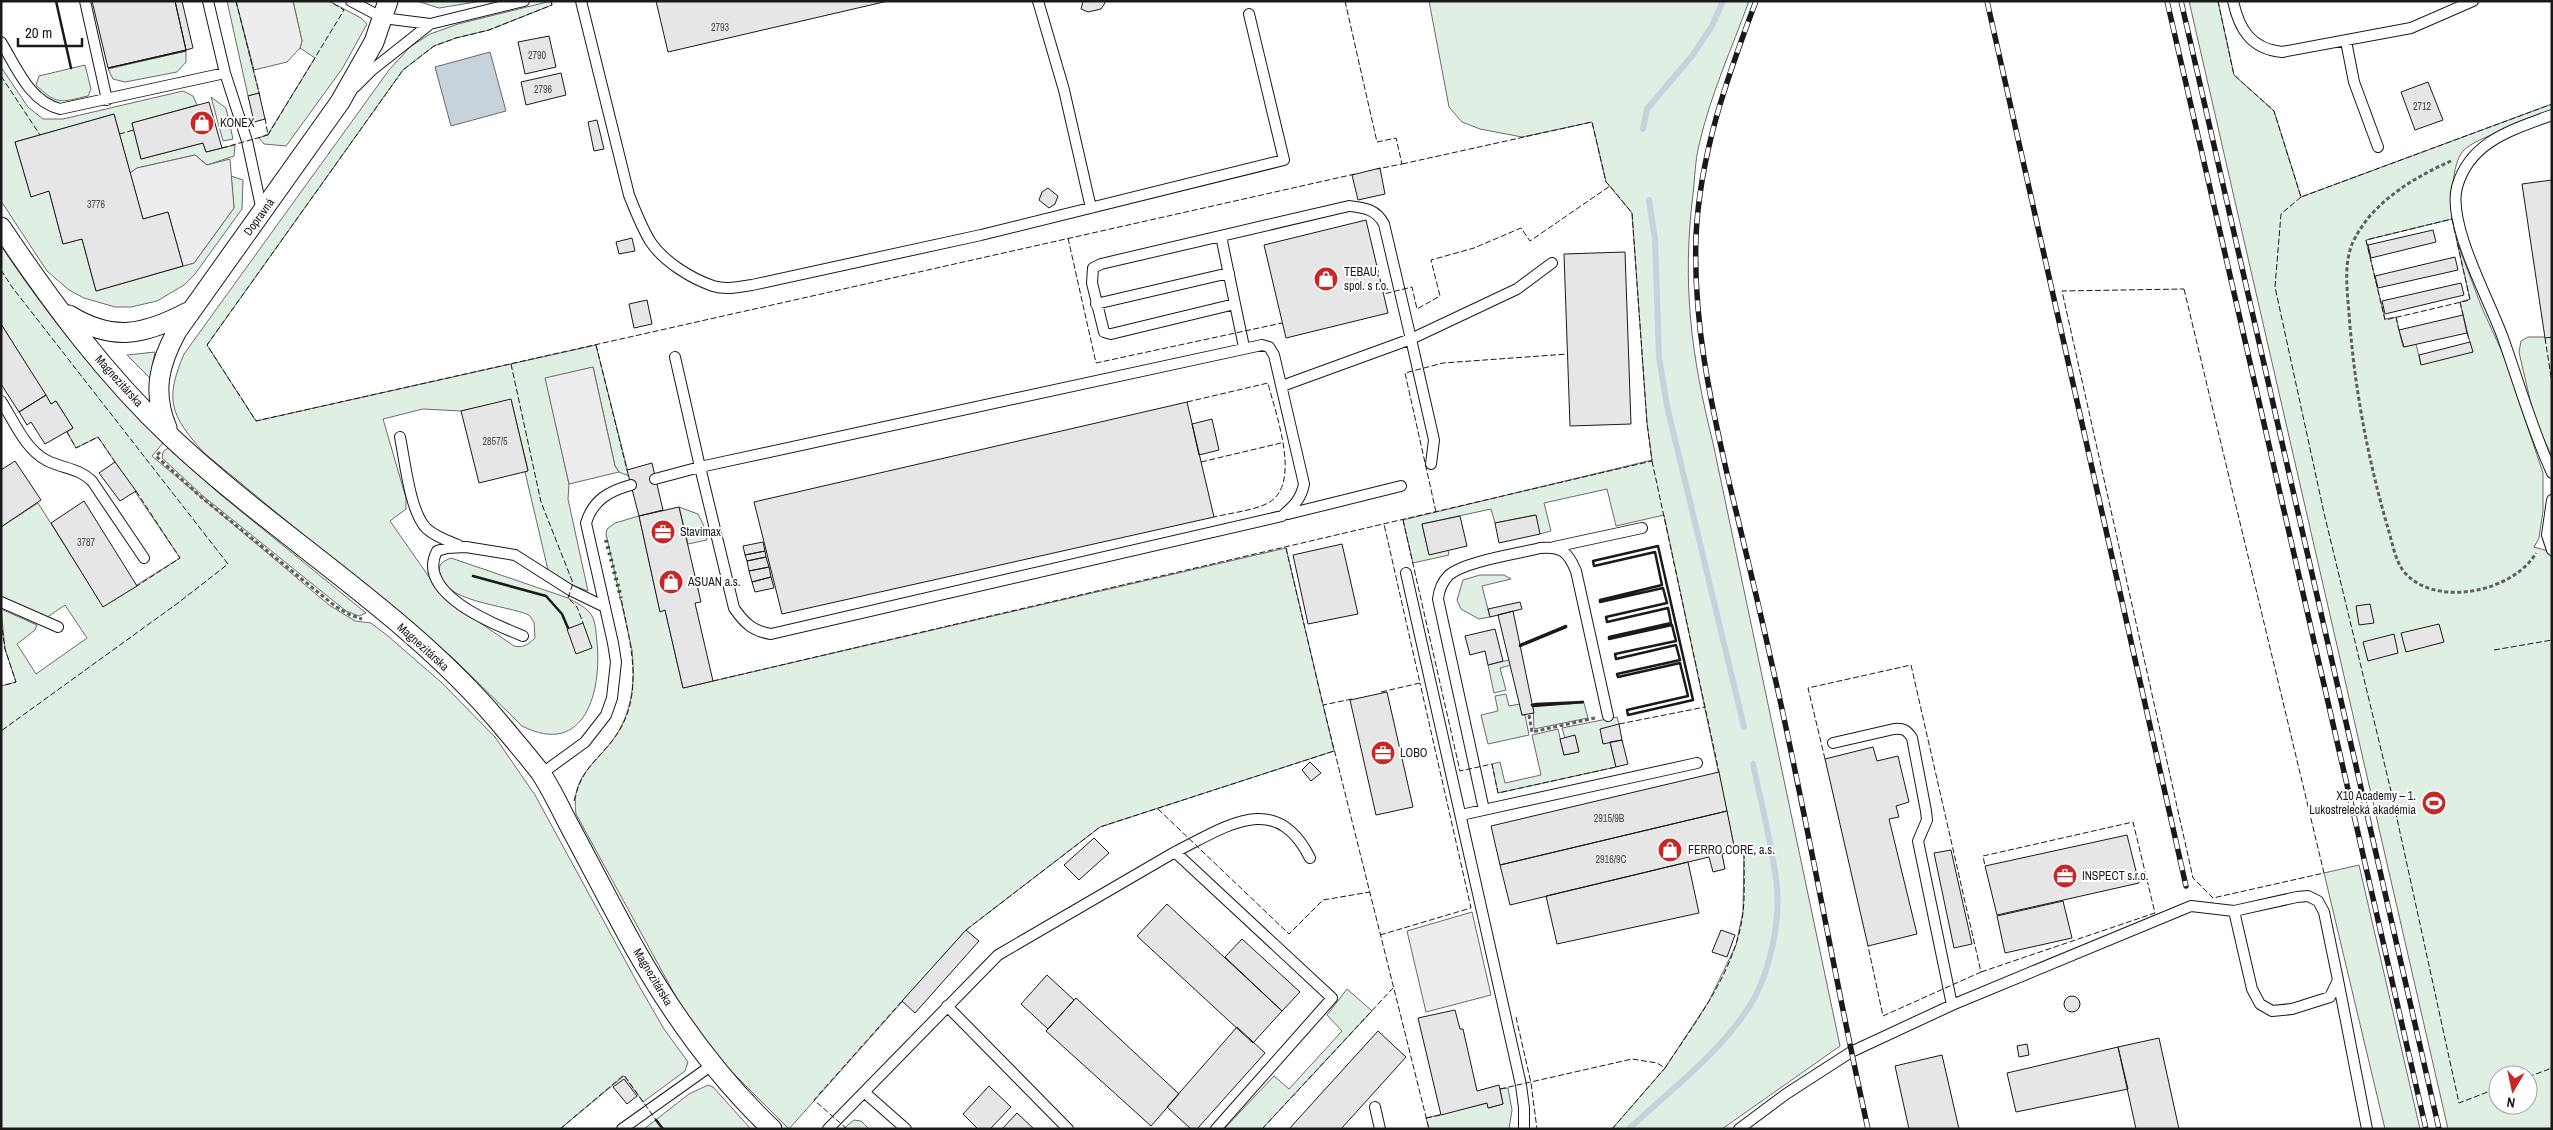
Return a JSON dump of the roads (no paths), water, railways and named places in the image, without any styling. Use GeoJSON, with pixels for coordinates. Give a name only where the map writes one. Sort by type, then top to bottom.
{"type":"FeatureCollection","features":[{"type":"Feature","properties":{"kind":"street","name":"Dopravná"},"geometry":{"type":"LineString","coordinates":[[170,437],[161,413],[157,380],[167,349],[176,331],[340,102],[374,42],[386,10]]}},
{"type":"Feature","properties":{"kind":"street","name":"Magnezitárska"},"geometry":{"type":"LineString","coordinates":[[1,227],[57,308],[107,368],[170,437],[300,546],[413,636],[485,706],[541,774],[635,948],[669,1005],[712,1065],[743,1102],[772,1129]]}},
{"type":"Feature","properties":{"kind":"street"},"geometry":{"type":"LineString","coordinates":[[57,308],[87,326],[106,332],[124,334],[165,324],[192,310]]}},
{"type":"Feature","properties":{"kind":"lane"},"geometry":{"type":"LineString","coordinates":[[84,1],[106,100]]}},
{"type":"Feature","properties":{"kind":"lane"},"geometry":{"type":"LineString","coordinates":[[208,1],[225,73],[247,141],[262,211]]}},
{"type":"Feature","properties":{"kind":"lane"},"geometry":{"type":"LineString","coordinates":[[351,1],[430,24]]}},
{"type":"Feature","properties":{"kind":"lane"},"geometry":{"type":"LineString","coordinates":[[340,102],[372,70],[430,24],[524,1]]}},
{"type":"Feature","properties":{"kind":"lane"},"geometry":{"type":"LineString","coordinates":[[581,1],[629,194],[639,222],[651,243],[675,266],[714,286],[730,288],[752,286],[1091,208],[1284,160],[1249,14]]}},
{"type":"Feature","properties":{"kind":"lane"},"geometry":{"type":"LineString","coordinates":[[1038,1],[1064,90],[1091,208]]}},
{"type":"Feature","properties":{"kind":"lane"},"geometry":{"type":"LineString","coordinates":[[2233,1],[2238,21],[2245,35],[2266,49],[2289,52],[2411,28],[2473,1]]}},
{"type":"Feature","properties":{"kind":"lane"},"geometry":{"type":"LineString","coordinates":[[2346,40],[2354,82],[2378,147]]}},
{"type":"Feature","properties":{"kind":"lane"},"geometry":{"type":"LineString","coordinates":[[1,42],[39,100],[48,106],[60,109],[74,108],[225,73]]}},
{"type":"Feature","properties":{"kind":"lane"},"geometry":{"type":"LineString","coordinates":[[2552,115],[2510,130],[2479,148],[2466,167],[2457,188],[2457,211],[2462,234],[2502,335],[2537,442],[2552,473]]}},
{"type":"Feature","properties":{"kind":"lane"},"geometry":{"type":"LineString","coordinates":[[1235,304],[1112,334],[1104,332],[1101,326],[1091,274],[1093,268],[1102,264],[1349,206],[1372,210],[1379,215],[1384,224],[1434,440],[1432,464]]}},
{"type":"Feature","properties":{"kind":"lane"},"geometry":{"type":"LineString","coordinates":[[1221,236],[1244,347]]}},
{"type":"Feature","properties":{"kind":"lane"},"geometry":{"type":"LineString","coordinates":[[1282,386],[1411,339],[1517,289],[1552,262]]}},
{"type":"Feature","properties":{"kind":"lane"},"geometry":{"type":"LineString","coordinates":[[1096,304],[1229,273]]}},
{"type":"Feature","properties":{"kind":"lane"},"geometry":{"type":"LineString","coordinates":[[655,479],[700,467],[1254,345],[1269,347],[1274,355],[1304,484],[1302,494],[1295,506],[1282,516]]}},
{"type":"Feature","properties":{"kind":"lane"},"geometry":{"type":"LineString","coordinates":[[675,357],[734,608],[745,624],[757,632],[772,634],[1282,516],[1401,486]]}},
{"type":"Feature","properties":{"kind":"lane"},"geometry":{"type":"LineString","coordinates":[[1,401],[37,454],[48,462],[84,473],[92,481],[144,558]]}},
{"type":"Feature","properties":{"kind":"lane"},"geometry":{"type":"LineString","coordinates":[[400,437],[418,519],[428,530],[466,548]]}},
{"type":"Feature","properties":{"kind":"lane"},"geometry":{"type":"LineString","coordinates":[[541,774],[585,742],[596,730],[610,707],[616,662],[586,523],[592,507],[602,498],[613,490],[631,485]]}},
{"type":"Feature","properties":{"kind":"lane"},"geometry":{"type":"LineString","coordinates":[[2552,500],[2546,535],[2552,550]]}},
{"type":"Feature","properties":{"kind":"lane"},"geometry":{"type":"LineString","coordinates":[[1484,810],[1438,599],[1439,588],[1448,576],[1460,568],[1642,528]]}},
{"type":"Feature","properties":{"kind":"lane"},"geometry":{"type":"LineString","coordinates":[[1553,547],[1571,558],[1576,571],[1608,716]]}},
{"type":"Feature","properties":{"kind":"lane"},"geometry":{"type":"LineString","coordinates":[[523,636],[489,621],[446,594],[437,583],[432,561],[437,552],[447,548],[466,548],[515,555],[570,590],[605,607]]}},
{"type":"Feature","properties":{"kind":"lane"},"geometry":{"type":"LineString","coordinates":[[1406,572],[1521,1085],[1524,1129]]}},
{"type":"Feature","properties":{"kind":"lane"},"geometry":{"type":"LineString","coordinates":[[1,602],[58,627]]}},
{"type":"Feature","properties":{"kind":"lane"},"geometry":{"type":"LineString","coordinates":[[1832,743],[1901,728],[1908,732],[1912,738],[1926,811],[1926,820],[1918,840],[1952,1005]]}},
{"type":"Feature","properties":{"kind":"lane"},"geometry":{"type":"LineString","coordinates":[[1461,815],[1697,763]]}},
{"type":"Feature","properties":{"kind":"lane"},"geometry":{"type":"LineString","coordinates":[[828,1129],[998,955],[1175,852],[1239,822],[1264,818],[1280,821],[1291,830],[1302,842],[1310,858]]}},
{"type":"Feature","properties":{"kind":"lane"},"geometry":{"type":"LineString","coordinates":[[1175,852],[1332,998],[1216,1129]]}},
{"type":"Feature","properties":{"kind":"lane"},"geometry":{"type":"LineString","coordinates":[[1739,1129],[1786,1094],[1851,1052],[1952,1005],[2191,906],[2234,911],[2308,896],[2318,901],[2324,912],[2367,1129]]}},
{"type":"Feature","properties":{"kind":"lane"},"geometry":{"type":"LineString","coordinates":[[2234,911],[2252,989],[2260,1004],[2272,1011],[2314,1004],[2330,997],[2338,980]]}},
{"type":"Feature","properties":{"kind":"lane"},"geometry":{"type":"LineString","coordinates":[[947,1006],[1068,1129]]}},
{"type":"Feature","properties":{"kind":"lane"},"geometry":{"type":"LineString","coordinates":[[622,1129],[712,1065]]}},
{"type":"Feature","properties":{"kind":"lane"},"geometry":{"type":"LineString","coordinates":[[864,1092],[906,1129]]}},
{"type":"Feature","properties":{"kind":"lane"},"geometry":{"type":"LineString","coordinates":[[1375,1107],[1380,1129]]}},
{"type":"Feature","properties":{"kind":"waterway"},"geometry":{"type":"LineString","coordinates":[[1643,129],[1647,109],[1692,56],[1712,26],[1723,1]]}},
{"type":"Feature","properties":{"kind":"waterway"},"geometry":{"type":"LineString","coordinates":[[1649,200],[1655,239],[1659,357],[1667,406],[1744,727]]}},
{"type":"Feature","properties":{"kind":"waterway"},"geometry":{"type":"LineString","coordinates":[[1629,1129],[1723,1041],[1749,1007],[1763,979],[1776,928],[1777,894],[1771,850],[1753,764]]}},
{"type":"Feature","properties":{"kind":"railway"},"geometry":{"type":"LineString","coordinates":[[1756,1],[1725,87],[1703,175],[1696,236],[1697,299],[1700,330],[1715,421],[1786,726],[1868,1129]]}},
{"type":"Feature","properties":{"kind":"railway"},"geometry":{"type":"LineString","coordinates":[[1987,1],[2186,886]]}},
{"type":"Feature","properties":{"kind":"railway"},"geometry":{"type":"LineString","coordinates":[[2167,1],[2426,1129]]}},
{"type":"Feature","properties":{"kind":"railway"},"geometry":{"type":"LineString","coordinates":[[2181,1],[2439,1129]]}},
{"type":"Feature","properties":{"kind":"place","name":"KONEX"},"geometry":{"type":"Point","coordinates":[202,123]}},
{"type":"Feature","properties":{"kind":"place","name":"TEBAU, spol. s r.o."},"geometry":{"type":"Point","coordinates":[1326,279]}},
{"type":"Feature","properties":{"kind":"place","name":"Stavimax"},"geometry":{"type":"Point","coordinates":[663,532]}},
{"type":"Feature","properties":{"kind":"place","name":"ASUAN a.s."},"geometry":{"type":"Point","coordinates":[671,582]}},
{"type":"Feature","properties":{"kind":"place","name":"LOBO"},"geometry":{"type":"Point","coordinates":[1383,753]}},
{"type":"Feature","properties":{"kind":"place","name":"X10 Academy – 1. Lukostrelecká akadémia"},"geometry":{"type":"Point","coordinates":[2434,803]}},
{"type":"Feature","properties":{"kind":"place","name":"FERRO CORE, a.s."},"geometry":{"type":"Point","coordinates":[1670,850]}},
{"type":"Feature","properties":{"kind":"place","name":"INSPECT s.r.o."},"geometry":{"type":"Point","coordinates":[2065,876]}}]}
